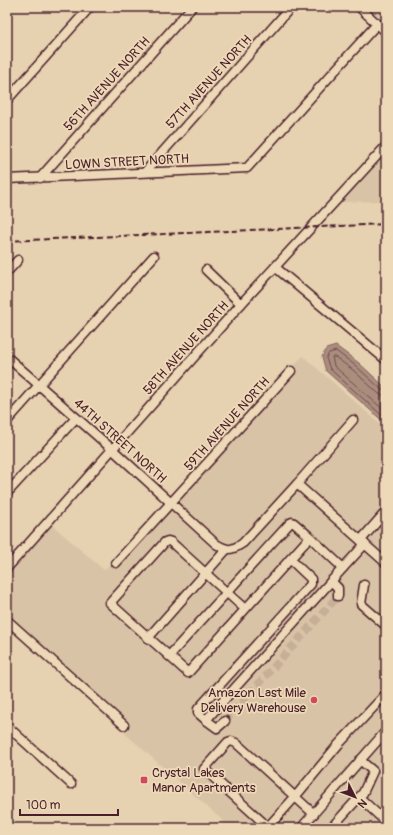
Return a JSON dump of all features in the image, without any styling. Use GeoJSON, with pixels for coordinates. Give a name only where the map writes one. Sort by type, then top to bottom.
{"type":"FeatureCollection","features":[{"type":"Feature","properties":{"kind":"street"},"geometry":{"type":"LineString","coordinates":[[7,100],[90,7]]}},
{"type":"Feature","properties":{"kind":"street","name":"56TH AVENUE NORTH"},"geometry":{"type":"LineString","coordinates":[[40,178],[192,7]]}},
{"type":"Feature","properties":{"kind":"street","name":"57TH AVENUE NORTH"},"geometry":{"type":"LineString","coordinates":[[145,172],[291,7]]}},
{"type":"Feature","properties":{"kind":"street"},"geometry":{"type":"LineString","coordinates":[[359,7],[386,32]]}},
{"type":"Feature","properties":{"kind":"street","name":"LOWN STREET NORTH"},"geometry":{"type":"LineString","coordinates":[[7,179],[247,168],[377,24]]}},
{"type":"Feature","properties":{"kind":"street","name":"58TH AVENUE NORTH"},"geometry":{"type":"LineString","coordinates":[[7,568],[275,267],[386,146]]}},
{"type":"Feature","properties":{"kind":"street"},"geometry":{"type":"LineString","coordinates":[[7,421],[154,256]]}},
{"type":"Feature","properties":{"kind":"street"},"geometry":{"type":"LineString","coordinates":[[7,272],[18,260]]}},
{"type":"Feature","properties":{"kind":"street"},"geometry":{"type":"LineString","coordinates":[[275,267],[386,360]]}},
{"type":"Feature","properties":{"kind":"street"},"geometry":{"type":"LineString","coordinates":[[206,270],[242,304]]}},
{"type":"Feature","properties":{"kind":"street","name":"44TH STREET NORTH"},"geometry":{"type":"LineString","coordinates":[[7,357],[112,449],[216,544],[226,550]]}},
{"type":"Feature","properties":{"kind":"street","name":"59TH AVENUE NORTH"},"geometry":{"type":"LineString","coordinates":[[116,563],[291,372]]}},
{"type":"Feature","properties":{"kind":"street"},"geometry":{"type":"LineString","coordinates":[[7,493],[76,418]]}},
{"type":"Feature","properties":{"kind":"street"},"geometry":{"type":"LineString","coordinates":[[148,638],[226,550],[234,549],[242,543],[297,484],[353,420]]}},
{"type":"Feature","properties":{"kind":"street"},"geometry":{"type":"LineString","coordinates":[[297,484],[386,563]]}},
{"type":"Feature","properties":{"kind":"street"},"geometry":{"type":"LineString","coordinates":[[206,720],[344,568],[383,515]]}},
{"type":"Feature","properties":{"kind":"street"},"geometry":{"type":"LineString","coordinates":[[169,656],[290,523],[294,523],[344,568]]}},
{"type":"Feature","properties":{"kind":"street"},"geometry":{"type":"LineString","coordinates":[[245,609],[171,542],[168,541],[165,542],[110,603],[188,673],[310,537]]}},
{"type":"Feature","properties":{"kind":"street"},"geometry":{"type":"LineString","coordinates":[[225,721],[217,728],[198,713],[198,708],[311,584],[311,579],[290,559]]}},
{"type":"Feature","properties":{"kind":"street"},"geometry":{"type":"LineString","coordinates":[[331,581],[338,588],[338,596]]}},
{"type":"Feature","properties":{"kind":"street"},"geometry":{"type":"LineString","coordinates":[[364,585],[361,604],[386,625]]}},
{"type":"Feature","properties":{"kind":"street"},"geometry":{"type":"LineString","coordinates":[[7,620],[124,724]]}},
{"type":"Feature","properties":{"kind":"street"},"geometry":{"type":"LineString","coordinates":[[314,814],[295,797],[236,743],[231,740],[204,769],[266,826],[270,826],[295,797],[338,745],[384,696],[386,692]]}},
{"type":"Feature","properties":{"kind":"street"},"geometry":{"type":"LineString","coordinates":[[7,726],[71,784]]}},
{"type":"Feature","properties":{"kind":"street"},"geometry":{"type":"LineString","coordinates":[[301,828],[386,731]]}},
{"type":"Feature","properties":{"kind":"street"},"geometry":{"type":"LineString","coordinates":[[337,826],[360,798],[373,771],[360,760]]}},
{"type":"Feature","properties":{"kind":"street"},"geometry":{"type":"LineString","coordinates":[[360,798],[386,822]]}},
{"type":"Feature","properties":{"kind":"shaded area"},"geometry":{"type":"Polygon","coordinates":[[[363,7],[386,7],[386,28],[363,7]]]}},
{"type":"Feature","properties":{"kind":"shaded area"},"geometry":{"type":"Polygon","coordinates":[[[386,151],[386,201],[339,202],[386,151]]]}},
{"type":"Feature","properties":{"kind":"shaded area"},"geometry":{"type":"Polygon","coordinates":[[[303,356],[386,429],[386,558],[302,484],[358,420],[353,415],[240,540],[232,545],[226,546],[218,542],[176,503],[296,372],[292,367],[303,356]]]}},
{"type":"Feature","properties":{"kind":"shaded area"},"geometry":{"type":"Polygon","coordinates":[[[298,489],[386,567],[386,726],[296,828],[218,828],[223,821],[7,628],[7,625],[124,729],[128,725],[7,616],[7,573],[51,524],[104,570],[131,542],[111,563],[117,568],[172,508],[217,549],[227,553],[235,552],[245,546],[298,489]]]}},
{"type":"Feature","properties":{"kind":"shaded area"},"geometry":{"type":"Polygon","coordinates":[[[386,737],[386,828],[306,828],[363,762],[386,737]]]}},
{"type":"Feature","properties":{"kind":"water"},"geometry":{"type":"Polygon","coordinates":[[[336,346],[359,363],[386,388],[386,424],[326,371],[322,357],[326,349],[336,346]]]}},
{"type":"Feature","properties":{"kind":"tunnel"},"geometry":{"type":"LineString","coordinates":[[225,721],[338,596]]}},
{"type":"Feature","properties":{"kind":"railway"},"geometry":{"type":"LineString","coordinates":[[7,241],[386,224]]}},
{"type":"Feature","properties":{"kind":"place","name":"Amazon Last Mile Delivery Warehouse"},"geometry":{"type":"Point","coordinates":[314,700]}},
{"type":"Feature","properties":{"kind":"place","name":"Crystal Lakes Manor Apartments"},"geometry":{"type":"Point","coordinates":[144,780]}}]}
